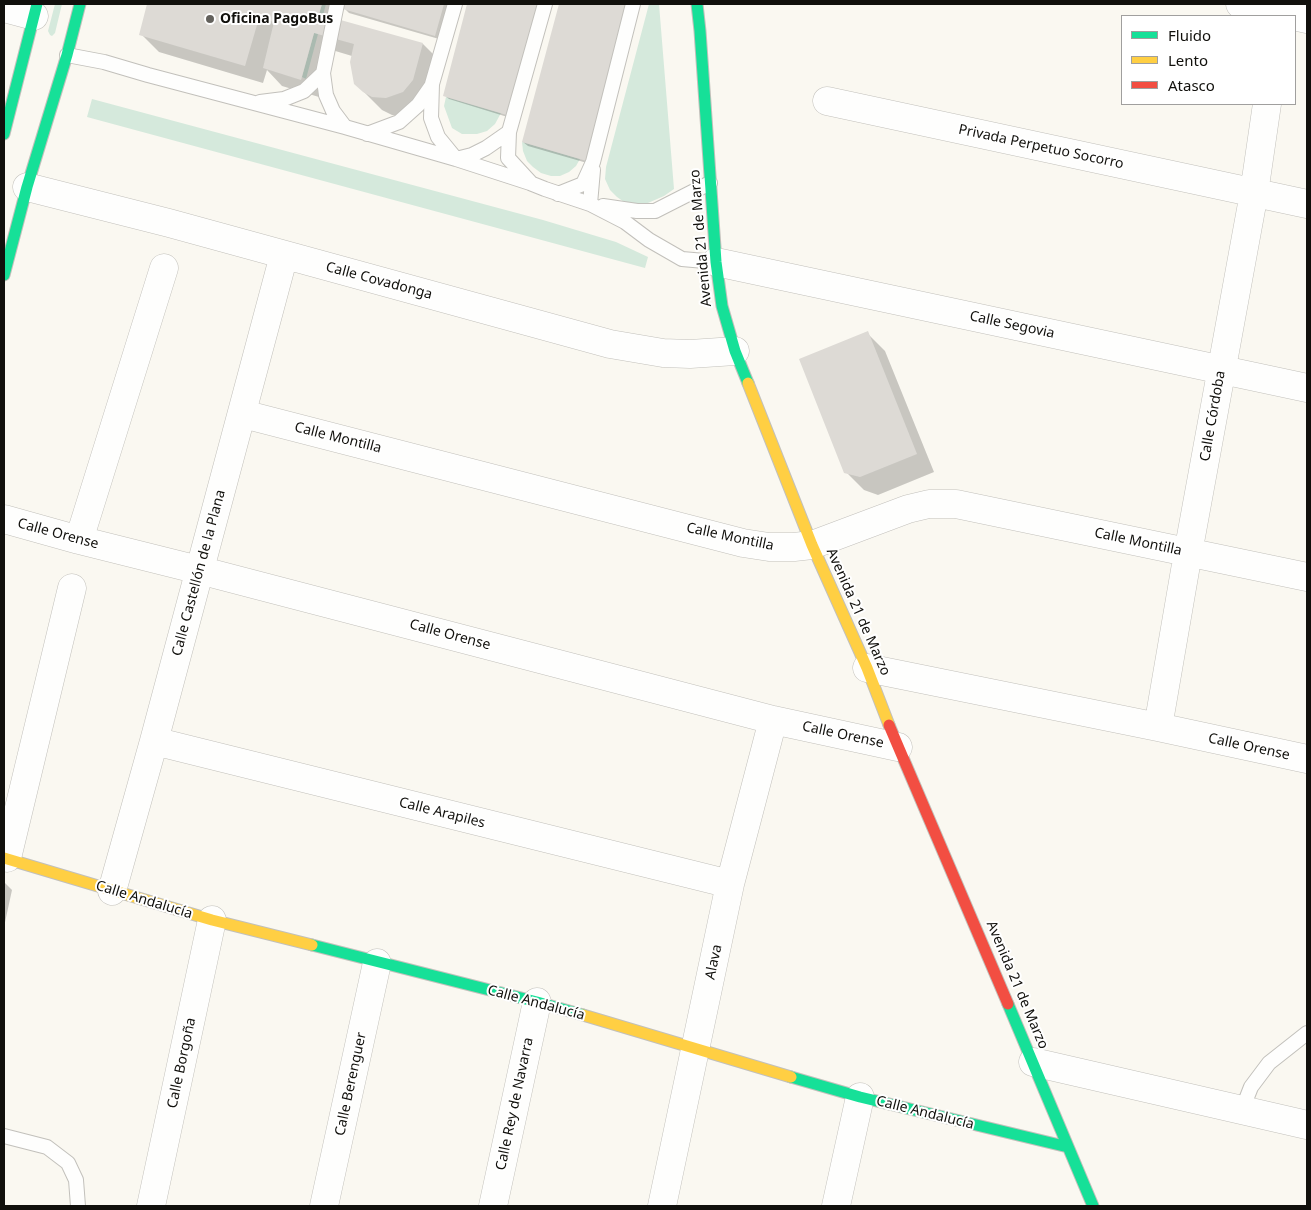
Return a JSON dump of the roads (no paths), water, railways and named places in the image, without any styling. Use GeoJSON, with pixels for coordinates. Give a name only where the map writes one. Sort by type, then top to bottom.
{"type":"FeatureCollection","features":[{"type":"Feature","properties":{"kind":"street"},"geometry":{"type":"LineString","coordinates":[[4,275],[27,187],[67,55],[80,4]]}},
{"type":"Feature","properties":{"kind":"street","name":"Avenida 21 de Marzo"},"geometry":{"type":"LineString","coordinates":[[697,4],[716,262],[722,306],[735,351],[812,545],[867,668],[898,747],[1093,1206]]}},
{"type":"Feature","properties":{"kind":"street"},"geometry":{"type":"LineString","coordinates":[[1240,4],[1282,11],[1307,18]]}},
{"type":"Feature","properties":{"kind":"street"},"geometry":{"type":"LineString","coordinates":[[4,8],[35,10],[4,134]]}},
{"type":"Feature","properties":{"kind":"street","name":"Privada Perpetuo Socorro"},"geometry":{"type":"LineString","coordinates":[[827,101],[1307,204]]}},
{"type":"Feature","properties":{"kind":"street","name":"Calle Córdoba"},"geometry":{"type":"LineString","coordinates":[[1158,727],[1268,105]]}},
{"type":"Feature","properties":{"kind":"street","name":"Calle Covadonga"},"geometry":{"type":"LineString","coordinates":[[27,187],[169,223],[610,344],[662,353],[690,354],[735,351]]}},
{"type":"Feature","properties":{"kind":"street","name":"Calle Castellón de la Plana"},"geometry":{"type":"LineString","coordinates":[[112,891],[243,414],[284,255]]}},
{"type":"Feature","properties":{"kind":"street","name":"Calle Segovia"},"geometry":{"type":"LineString","coordinates":[[716,262],[1307,388]]}},
{"type":"Feature","properties":{"kind":"street"},"geometry":{"type":"LineString","coordinates":[[79,540],[164,268]]}},
{"type":"Feature","properties":{"kind":"street","name":"Calle Montilla"},"geometry":{"type":"LineString","coordinates":[[243,414],[743,543],[769,548],[794,548],[812,545],[908,509],[929,504],[956,504],[1307,577]]}},
{"type":"Feature","properties":{"kind":"street","name":"Calle Orense"},"geometry":{"type":"LineString","coordinates":[[4,519],[773,720],[898,747]]}},
{"type":"Feature","properties":{"kind":"street"},"geometry":{"type":"LineString","coordinates":[[5,858],[72,588]]}},
{"type":"Feature","properties":{"kind":"street","name":"Calle Orense"},"geometry":{"type":"LineString","coordinates":[[867,668],[1307,759]]}},
{"type":"Feature","properties":{"kind":"street","name":"Alava"},"geometry":{"type":"LineString","coordinates":[[662,1206],[730,884],[773,720]]}},
{"type":"Feature","properties":{"kind":"street","name":"Calle Arapiles"},"geometry":{"type":"LineString","coordinates":[[154,741],[730,884]]}},
{"type":"Feature","properties":{"kind":"street","name":"Calle Andalucía"},"geometry":{"type":"LineString","coordinates":[[5,858],[212,920],[537,1002],[860,1097],[1068,1147]]}},
{"type":"Feature","properties":{"kind":"street","name":"Calle Borgoña"},"geometry":{"type":"LineString","coordinates":[[151,1206],[212,920]]}},
{"type":"Feature","properties":{"kind":"street","name":"Calle Berenguer"},"geometry":{"type":"LineString","coordinates":[[324,1206],[377,963]]}},
{"type":"Feature","properties":{"kind":"street","name":"Calle Rey de Navarra"},"geometry":{"type":"LineString","coordinates":[[493,1206],[537,1002]]}},
{"type":"Feature","properties":{"kind":"street"},"geometry":{"type":"LineString","coordinates":[[1033,1062],[1307,1125]]}},
{"type":"Feature","properties":{"kind":"street"},"geometry":{"type":"LineString","coordinates":[[836,1206],[860,1097]]}},
{"type":"Feature","properties":{"kind":"lane"},"geometry":{"type":"LineString","coordinates":[[337,4],[323,73],[326,95],[333,111],[346,128]]}},
{"type":"Feature","properties":{"kind":"lane"},"geometry":{"type":"LineString","coordinates":[[455,4],[432,84],[431,118],[438,138],[456,159]]}},
{"type":"Feature","properties":{"kind":"lane"},"geometry":{"type":"LineString","coordinates":[[530,183],[508,158],[508,132],[545,4]]}},
{"type":"Feature","properties":{"kind":"lane"},"geometry":{"type":"LineString","coordinates":[[558,194],[584,184],[593,162],[633,4]]}},
{"type":"Feature","properties":{"kind":"lane"},"geometry":{"type":"LineString","coordinates":[[67,55],[104,62],[456,159],[590,204],[637,211],[655,211],[710,183]]}},
{"type":"Feature","properties":{"kind":"lane"},"geometry":{"type":"LineString","coordinates":[[254,103],[284,99],[304,91],[323,73]]}},
{"type":"Feature","properties":{"kind":"lane"},"geometry":{"type":"LineString","coordinates":[[367,134],[399,122],[418,105],[432,84]]}},
{"type":"Feature","properties":{"kind":"lane"},"geometry":{"type":"LineString","coordinates":[[456,159],[472,155],[486,148],[508,132]]}},
{"type":"Feature","properties":{"kind":"lane"},"geometry":{"type":"LineString","coordinates":[[590,204],[593,162]]}},
{"type":"Feature","properties":{"kind":"lane"},"geometry":{"type":"LineString","coordinates":[[590,204],[625,222],[649,240],[682,259],[716,262]]}},
{"type":"Feature","properties":{"kind":"lane"},"geometry":{"type":"LineString","coordinates":[[1242,1110],[1251,1087],[1269,1063],[1307,1033]]}},
{"type":"Feature","properties":{"kind":"lane"},"geometry":{"type":"LineString","coordinates":[[4,1136],[47,1147],[68,1163],[76,1180],[78,1206]]}},
{"type":"Feature","properties":{"kind":"place","name":"Oficina PagoBus"},"geometry":{"type":"Point","coordinates":[210,19]}}]}
